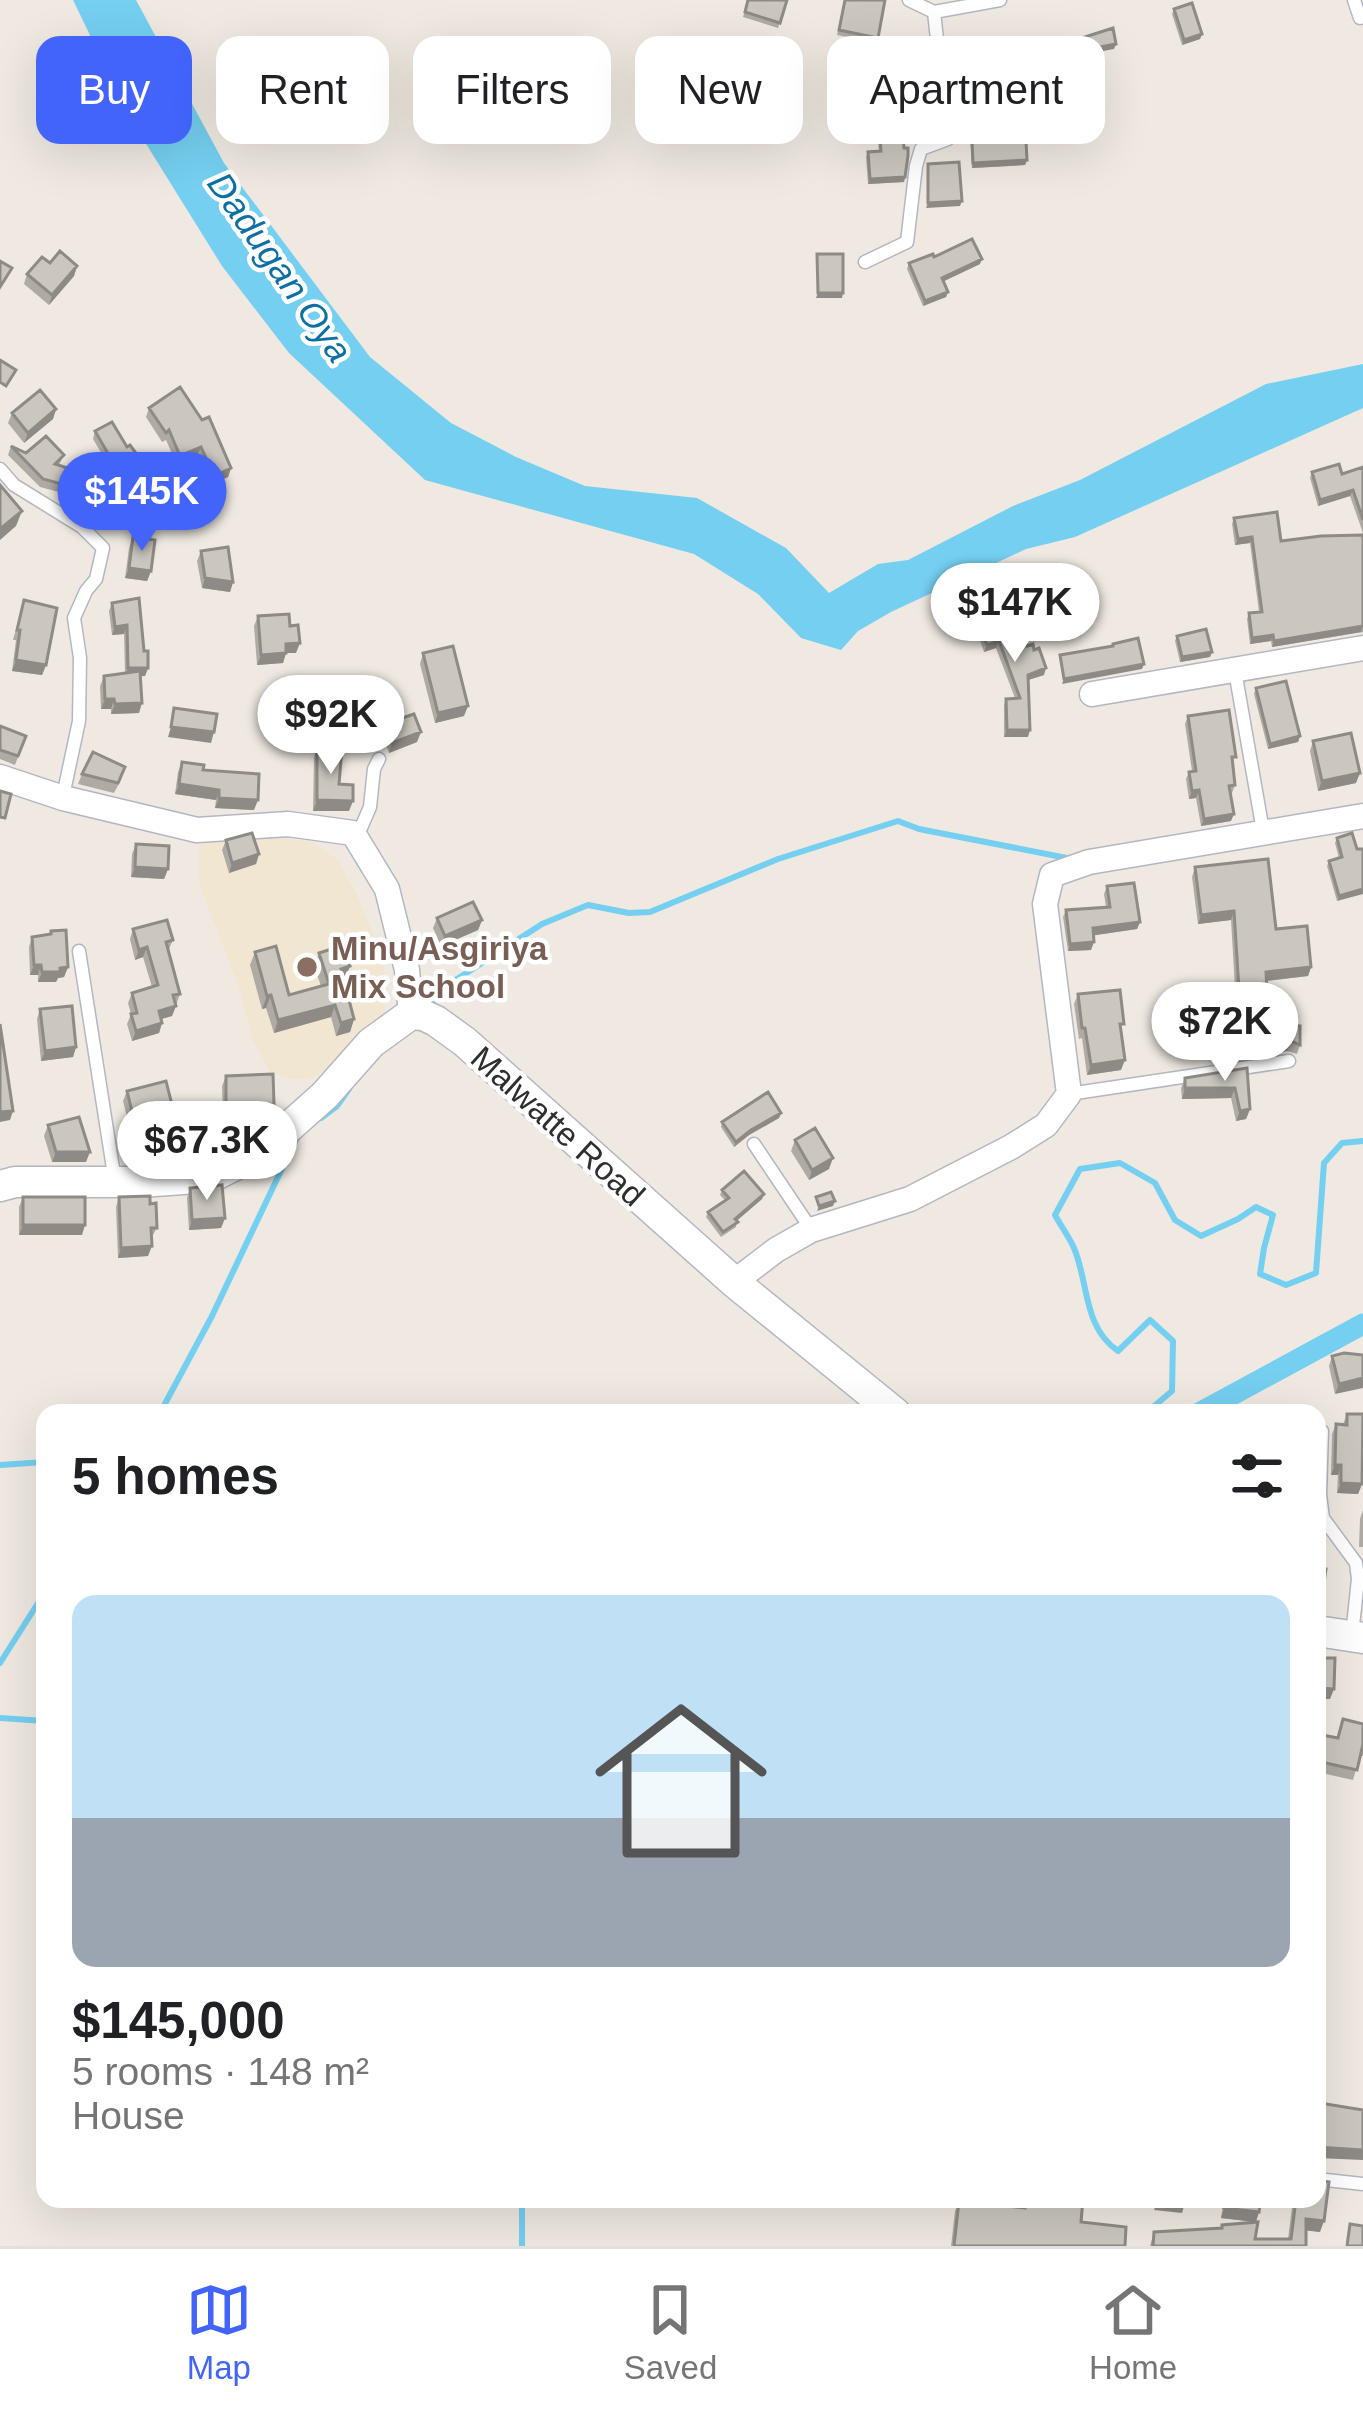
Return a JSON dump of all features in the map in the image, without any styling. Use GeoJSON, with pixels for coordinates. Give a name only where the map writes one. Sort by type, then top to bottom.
{"type":"FeatureCollection","features":[{"type":"Feature","properties":{"kind":"street"},"geometry":{"type":"LineString","coordinates":[[1092,694],[1363,648]]}},
{"type":"Feature","properties":{"kind":"street"},"geometry":{"type":"LineString","coordinates":[[0,777],[63,798],[197,830],[288,824],[353,832],[387,889],[407,970],[411,1015],[371,1043],[325,1095],[261,1152],[211,1177],[0,1186]]}},
{"type":"Feature","properties":{"kind":"street"},"geometry":{"type":"LineString","coordinates":[[734,1282],[812,1230],[910,1199],[1046,1125],[1069,1094],[1046,904],[1052,875],[1089,862],[1363,816]]}},
{"type":"Feature","properties":{"kind":"street","name":"Malwatte Road"},"geometry":{"type":"LineString","coordinates":[[411,1015],[436,1021],[466,1042],[734,1282],[884,1404]]}},
{"type":"Feature","properties":{"kind":"street"},"geometry":{"type":"LineString","coordinates":[[1326,1632],[1358,1637]]}},
{"type":"Feature","properties":{"kind":"lane"},"geometry":{"type":"LineString","coordinates":[[909,0],[934,12],[1000,0]]}},
{"type":"Feature","properties":{"kind":"lane"},"geometry":{"type":"LineString","coordinates":[[1354,0],[1360,18]]}},
{"type":"Feature","properties":{"kind":"lane"},"geometry":{"type":"LineString","coordinates":[[865,262],[907,242],[921,149],[948,139],[934,12]]}},
{"type":"Feature","properties":{"kind":"lane"},"geometry":{"type":"LineString","coordinates":[[0,469],[14,485],[82,527],[104,548],[96,579],[74,618],[80,658],[79,721],[63,798]]}},
{"type":"Feature","properties":{"kind":"lane"},"geometry":{"type":"LineString","coordinates":[[1235,671],[1263,831]]}},
{"type":"Feature","properties":{"kind":"lane"},"geometry":{"type":"LineString","coordinates":[[357,838],[370,807],[379,759]]}},
{"type":"Feature","properties":{"kind":"lane"},"geometry":{"type":"LineString","coordinates":[[79,951],[116,1183]]}},
{"type":"Feature","properties":{"kind":"lane"},"geometry":{"type":"LineString","coordinates":[[1069,1094],[1289,1061]]}},
{"type":"Feature","properties":{"kind":"lane"},"geometry":{"type":"LineString","coordinates":[[754,1144],[812,1230]]}},
{"type":"Feature","properties":{"kind":"lane"},"geometry":{"type":"LineString","coordinates":[[1326,1523],[1355,1563],[1358,1637]]}},
{"type":"Feature","properties":{"kind":"lane"},"geometry":{"type":"LineString","coordinates":[[1326,2181],[1363,2185]]}},
{"type":"Feature","properties":{"kind":"shaded area","name":"Minu/Asgiriya Mix School"},"geometry":{"type":"Polygon","coordinates":[[[241,836],[311,842],[338,860],[380,949],[387,991],[383,1016],[321,1074],[305,1079],[270,1072],[253,1040],[238,985],[199,883],[199,847],[207,839],[241,836]]]}},
{"type":"Feature","properties":{"kind":"water"},"geometry":{"type":"Polygon","coordinates":[[[73,0],[136,0],[155,36],[90,36],[73,0]]]}},
{"type":"Feature","properties":{"kind":"water","name":"Dadugan Oya"},"geometry":{"type":"Polygon","coordinates":[[[192,104],[224,163],[370,357],[451,423],[585,486],[697,498],[786,548],[829,593],[878,564],[908,560],[1013,506],[1080,480],[1266,384],[1363,364],[1363,408],[1075,537],[1026,549],[891,612],[858,631],[841,650],[801,638],[758,594],[694,554],[425,480],[289,353],[222,266],[146,144],[192,144],[192,104]]]}},
{"type":"Feature","properties":{"kind":"building"},"geometry":{"type":"Polygon","coordinates":[[[748,0],[787,0],[780,23],[745,12],[748,0]]]}},
{"type":"Feature","properties":{"kind":"building"},"geometry":{"type":"Polygon","coordinates":[[[845,0],[885,0],[878,36],[839,30],[845,0]]]}},
{"type":"Feature","properties":{"kind":"building"},"geometry":{"type":"Polygon","coordinates":[[[1192,3],[1202,34],[1184,40],[1174,9],[1192,3]]]}},
{"type":"Feature","properties":{"kind":"building"},"geometry":{"type":"Polygon","coordinates":[[[1113,28],[1116,44],[1105,46],[1105,36],[1088,36],[1113,28]]]}},
{"type":"Feature","properties":{"kind":"building"},"geometry":{"type":"Polygon","coordinates":[[[880,144],[908,148],[905,177],[870,179],[868,152],[881,151],[880,144]]]}},
{"type":"Feature","properties":{"kind":"building"},"geometry":{"type":"Polygon","coordinates":[[[972,144],[1026,144],[1027,160],[973,163],[972,144]]]}},
{"type":"Feature","properties":{"kind":"building"},"geometry":{"type":"Polygon","coordinates":[[[959,162],[962,201],[928,203],[928,164],[959,162]]]}},
{"type":"Feature","properties":{"kind":"building"},"geometry":{"type":"Polygon","coordinates":[[[972,239],[982,259],[942,278],[948,292],[925,301],[909,263],[972,239]]]}},
{"type":"Feature","properties":{"kind":"building"},"geometry":{"type":"Polygon","coordinates":[[[60,251],[77,266],[52,295],[27,274],[42,257],[50,263],[60,251]]]}},
{"type":"Feature","properties":{"kind":"building"},"geometry":{"type":"Polygon","coordinates":[[[817,254],[843,254],[843,293],[818,293],[817,254]]]}},
{"type":"Feature","properties":{"kind":"building"},"geometry":{"type":"Polygon","coordinates":[[[0,261],[12,268],[0,287],[0,261]]]}},
{"type":"Feature","properties":{"kind":"building"},"geometry":{"type":"Polygon","coordinates":[[[0,360],[16,370],[6,386],[0,382],[0,360]]]}},
{"type":"Feature","properties":{"kind":"building"},"geometry":{"type":"Polygon","coordinates":[[[180,387],[202,420],[209,417],[231,468],[214,476],[201,447],[180,456],[169,430],[166,433],[149,408],[180,387]]]}},
{"type":"Feature","properties":{"kind":"building"},"geometry":{"type":"Polygon","coordinates":[[[40,390],[56,409],[28,433],[12,413],[40,390]]]}},
{"type":"Feature","properties":{"kind":"building"},"geometry":{"type":"Polygon","coordinates":[[[112,422],[138,456],[129,519],[105,515],[105,510],[73,497],[77,488],[43,479],[11,446],[26,453],[46,436],[64,455],[55,464],[132,489],[95,431],[112,422]]]}},
{"type":"Feature","properties":{"kind":"building"},"geometry":{"type":"Polygon","coordinates":[[[1339,464],[1342,474],[1363,467],[1363,520],[1353,490],[1320,500],[1312,472],[1339,464]]]}},
{"type":"Feature","properties":{"kind":"building"},"geometry":{"type":"Polygon","coordinates":[[[0,485],[22,511],[0,529],[0,485]]]}},
{"type":"Feature","properties":{"kind":"building"},"geometry":{"type":"Polygon","coordinates":[[[1277,512],[1281,541],[1363,535],[1363,626],[1274,641],[1273,635],[1252,638],[1249,613],[1262,612],[1252,537],[1238,539],[1234,518],[1277,512]]]}},
{"type":"Feature","properties":{"kind":"building"},"geometry":{"type":"Polygon","coordinates":[[[133,537],[155,540],[151,571],[129,568],[133,537]]]}},
{"type":"Feature","properties":{"kind":"building"},"geometry":{"type":"Polygon","coordinates":[[[228,547],[233,582],[205,578],[201,551],[228,547]]]}},
{"type":"Feature","properties":{"kind":"building"},"geometry":{"type":"Polygon","coordinates":[[[139,598],[148,668],[128,668],[127,625],[115,627],[112,603],[139,598]]]}},
{"type":"Feature","properties":{"kind":"building"},"geometry":{"type":"Polygon","coordinates":[[[24,600],[57,608],[46,665],[16,660],[24,600]]]}},
{"type":"Feature","properties":{"kind":"building"},"geometry":{"type":"Polygon","coordinates":[[[1015,612],[1027,646],[1039,648],[1046,668],[1028,675],[1030,730],[1007,730],[1006,699],[1020,698],[999,641],[987,645],[979,625],[1015,612]]]}},
{"type":"Feature","properties":{"kind":"building"},"geometry":{"type":"Polygon","coordinates":[[[289,614],[290,626],[298,625],[300,643],[286,644],[286,653],[261,655],[258,616],[289,614]]]}},
{"type":"Feature","properties":{"kind":"building"},"geometry":{"type":"Polygon","coordinates":[[[1206,629],[1212,652],[1182,657],[1177,636],[1206,629]]]}},
{"type":"Feature","properties":{"kind":"building"},"geometry":{"type":"Polygon","coordinates":[[[1138,638],[1144,664],[1064,679],[1060,655],[1138,638]]]}},
{"type":"Feature","properties":{"kind":"building"},"geometry":{"type":"Polygon","coordinates":[[[453,646],[468,706],[438,713],[423,653],[453,646]]]}},
{"type":"Feature","properties":{"kind":"building"},"geometry":{"type":"Polygon","coordinates":[[[140,671],[142,703],[115,704],[114,699],[105,699],[104,676],[140,671]]]}},
{"type":"Feature","properties":{"kind":"building"},"geometry":{"type":"Polygon","coordinates":[[[1286,681],[1300,736],[1270,744],[1256,688],[1286,681]]]}},
{"type":"Feature","properties":{"kind":"building"},"geometry":{"type":"Polygon","coordinates":[[[174,708],[217,714],[214,732],[171,727],[174,708]]]}},
{"type":"Feature","properties":{"kind":"building"},"geometry":{"type":"Polygon","coordinates":[[[1229,710],[1236,757],[1232,757],[1235,785],[1229,786],[1234,814],[1204,819],[1199,790],[1192,791],[1189,772],[1196,771],[1188,716],[1229,710]]]}},
{"type":"Feature","properties":{"kind":"building"},"geometry":{"type":"Polygon","coordinates":[[[414,714],[421,732],[392,743],[385,724],[414,714]]]}},
{"type":"Feature","properties":{"kind":"building"},"geometry":{"type":"Polygon","coordinates":[[[0,726],[26,736],[18,756],[0,750],[0,726]]]}},
{"type":"Feature","properties":{"kind":"building"},"geometry":{"type":"Polygon","coordinates":[[[1351,733],[1360,773],[1322,781],[1313,741],[1351,733]]]}},
{"type":"Feature","properties":{"kind":"building"},"geometry":{"type":"Polygon","coordinates":[[[317,747],[342,749],[339,784],[353,785],[353,801],[317,800],[317,747]]]}},
{"type":"Feature","properties":{"kind":"building"},"geometry":{"type":"Polygon","coordinates":[[[93,752],[125,767],[118,783],[82,774],[93,752]]]}},
{"type":"Feature","properties":{"kind":"building"},"geometry":{"type":"Polygon","coordinates":[[[182,762],[204,765],[203,770],[259,774],[258,800],[219,798],[219,790],[179,784],[182,762]]]}},
{"type":"Feature","properties":{"kind":"building"},"geometry":{"type":"Polygon","coordinates":[[[0,791],[11,794],[5,818],[0,817],[0,791]]]}},
{"type":"Feature","properties":{"kind":"building"},"geometry":{"type":"Polygon","coordinates":[[[252,833],[259,854],[232,863],[226,840],[252,833]]]}},
{"type":"Feature","properties":{"kind":"building"},"geometry":{"type":"Polygon","coordinates":[[[1352,833],[1357,849],[1363,849],[1363,889],[1339,896],[1329,861],[1342,857],[1337,838],[1352,833]]]}},
{"type":"Feature","properties":{"kind":"building"},"geometry":{"type":"Polygon","coordinates":[[[136,844],[169,846],[168,869],[135,867],[136,844]]]}},
{"type":"Feature","properties":{"kind":"building"},"geometry":{"type":"Polygon","coordinates":[[[1268,859],[1276,929],[1307,926],[1311,967],[1266,972],[1269,1026],[1300,1026],[1300,1045],[1291,1041],[1227,1051],[1221,1025],[1241,1021],[1234,911],[1201,915],[1195,867],[1268,859]]]}},
{"type":"Feature","properties":{"kind":"building"},"geometry":{"type":"Polygon","coordinates":[[[1134,883],[1140,922],[1093,928],[1094,942],[1070,944],[1066,910],[1110,907],[1107,886],[1134,883]]]}},
{"type":"Feature","properties":{"kind":"building"},"geometry":{"type":"Polygon","coordinates":[[[473,902],[482,920],[445,936],[437,918],[473,902]]]}},
{"type":"Feature","properties":{"kind":"building"},"geometry":{"type":"Polygon","coordinates":[[[167,920],[173,940],[166,942],[180,994],[173,995],[176,1006],[159,1011],[162,1023],[136,1031],[132,993],[158,985],[147,947],[139,950],[133,929],[167,920]]]}},
{"type":"Feature","properties":{"kind":"building"},"geometry":{"type":"Polygon","coordinates":[[[66,930],[68,967],[42,972],[41,965],[34,965],[32,937],[66,930]]]}},
{"type":"Feature","properties":{"kind":"building"},"geometry":{"type":"Polygon","coordinates":[[[344,945],[350,966],[341,969],[354,1019],[341,1023],[335,1005],[278,1020],[255,952],[276,946],[289,995],[329,984],[319,953],[344,945]]]}},
{"type":"Feature","properties":{"kind":"building"},"geometry":{"type":"Polygon","coordinates":[[[1120,990],[1125,1060],[1091,1065],[1078,994],[1120,990]]]}},
{"type":"Feature","properties":{"kind":"building"},"geometry":{"type":"Polygon","coordinates":[[[72,1006],[76,1047],[45,1051],[40,1009],[72,1006]]]}},
{"type":"Feature","properties":{"kind":"building"},"geometry":{"type":"Polygon","coordinates":[[[0,1024],[13,1111],[0,1112],[0,1024]]]}},
{"type":"Feature","properties":{"kind":"building"},"geometry":{"type":"Polygon","coordinates":[[[1247,1068],[1250,1109],[1240,1111],[1235,1088],[1185,1088],[1185,1078],[1247,1068]]]}},
{"type":"Feature","properties":{"kind":"building"},"geometry":{"type":"Polygon","coordinates":[[[273,1074],[274,1104],[226,1105],[226,1076],[273,1074]]]}},
{"type":"Feature","properties":{"kind":"building"},"geometry":{"type":"Polygon","coordinates":[[[166,1081],[174,1150],[133,1152],[132,1136],[138,1136],[127,1091],[166,1081]]]}},
{"type":"Feature","properties":{"kind":"building"},"geometry":{"type":"Polygon","coordinates":[[[768,1092],[781,1113],[736,1142],[722,1122],[768,1092]]]}},
{"type":"Feature","properties":{"kind":"building"},"geometry":{"type":"Polygon","coordinates":[[[79,1117],[90,1152],[56,1152],[48,1125],[79,1117]]]}},
{"type":"Feature","properties":{"kind":"building"},"geometry":{"type":"Polygon","coordinates":[[[815,1128],[833,1158],[812,1170],[795,1140],[815,1128]]]}},
{"type":"Feature","properties":{"kind":"building"},"geometry":{"type":"Polygon","coordinates":[[[744,1171],[764,1194],[723,1232],[708,1212],[729,1198],[722,1190],[744,1171]]]}},
{"type":"Feature","properties":{"kind":"building"},"geometry":{"type":"Polygon","coordinates":[[[222,1185],[225,1218],[192,1220],[190,1188],[222,1185]]]}},
{"type":"Feature","properties":{"kind":"building"},"geometry":{"type":"Polygon","coordinates":[[[831,1192],[835,1201],[819,1206],[816,1197],[831,1192]]]}},
{"type":"Feature","properties":{"kind":"building"},"geometry":{"type":"Polygon","coordinates":[[[150,1196],[150,1204],[156,1203],[157,1228],[151,1228],[152,1246],[121,1248],[119,1197],[150,1196]]]}},
{"type":"Feature","properties":{"kind":"building"},"geometry":{"type":"Polygon","coordinates":[[[23,1197],[85,1197],[85,1225],[23,1225],[23,1197]]]}},
{"type":"Feature","properties":{"kind":"building"},"geometry":{"type":"Polygon","coordinates":[[[1363,1355],[1363,1378],[1339,1384],[1332,1356],[1363,1355]]]}},
{"type":"Feature","properties":{"kind":"building"},"geometry":{"type":"Polygon","coordinates":[[[1347,1414],[1363,1414],[1362,1484],[1341,1483],[1341,1465],[1335,1465],[1336,1424],[1347,1425],[1347,1414]]]}},
{"type":"Feature","properties":{"kind":"building"},"geometry":{"type":"Polygon","coordinates":[[[1326,1658],[1335,1658],[1334,1689],[1326,1689],[1326,1658]]]}},
{"type":"Feature","properties":{"kind":"building"},"geometry":{"type":"Polygon","coordinates":[[[1343,1719],[1363,1724],[1357,1770],[1326,1763],[1326,1736],[1338,1738],[1343,1719]]]}},
{"type":"Feature","properties":{"kind":"building"},"geometry":{"type":"Polygon","coordinates":[[[1326,2104],[1363,2110],[1363,2150],[1326,2148],[1326,2104]]]}},
{"type":"Feature","properties":{"kind":"building"},"geometry":{"type":"Polygon","coordinates":[[[958,2208],[1082,2208],[1081,2222],[1126,2227],[1125,2246],[954,2246],[958,2208]]]}},
{"type":"Feature","properties":{"kind":"building"},"geometry":{"type":"Polygon","coordinates":[[[1295,2208],[1326,2208],[1324,2221],[1306,2219],[1306,2246],[1153,2246],[1154,2232],[1258,2222],[1255,2239],[1291,2239],[1295,2208]]]}},
{"type":"Feature","properties":{"kind":"building"},"geometry":{"type":"Polygon","coordinates":[[[1350,2224],[1363,2226],[1363,2246],[1347,2246],[1350,2224]]]}},
{"type":"Feature","properties":{"kind":"waterway"},"geometry":{"type":"LineString","coordinates":[[429,1006],[454,981],[542,924],[588,905],[650,912],[778,859],[898,821],[1072,859]]}},
{"type":"Feature","properties":{"kind":"waterway"},"geometry":{"type":"LineString","coordinates":[[321,1118],[349,1089]]}},
{"type":"Feature","properties":{"kind":"waterway"},"geometry":{"type":"LineString","coordinates":[[165,1404],[297,1137]]}},
{"type":"Feature","properties":{"kind":"waterway"},"geometry":{"type":"LineString","coordinates":[[1157,1404],[1172,1391],[1173,1341],[1150,1320],[1118,1351],[1107,1341],[1088,1304],[1074,1248],[1055,1215],[1080,1169],[1120,1163],[1155,1183],[1175,1220],[1201,1236],[1256,1207],[1273,1215],[1260,1274],[1286,1285],[1316,1273],[1324,1163],[1342,1143],[1363,1141]]}},
{"type":"Feature","properties":{"kind":"waterway"},"geometry":{"type":"LineString","coordinates":[[1216,1404],[1363,1324]]}},
{"type":"Feature","properties":{"kind":"waterway"},"geometry":{"type":"LineString","coordinates":[[0,1465],[36,1463]]}},
{"type":"Feature","properties":{"kind":"waterway"},"geometry":{"type":"LineString","coordinates":[[0,1663],[36,1606]]}},
{"type":"Feature","properties":{"kind":"waterway"},"geometry":{"type":"LineString","coordinates":[[0,1718],[36,1720]]}},
{"type":"Feature","properties":{"kind":"waterway"},"geometry":{"type":"LineString","coordinates":[[522,2208],[522,2246]]}},
{"type":"Feature","properties":{"kind":"place","name":"Minu/Asgiriya Mix School"},"geometry":{"type":"Point","coordinates":[307,967]}}]}
